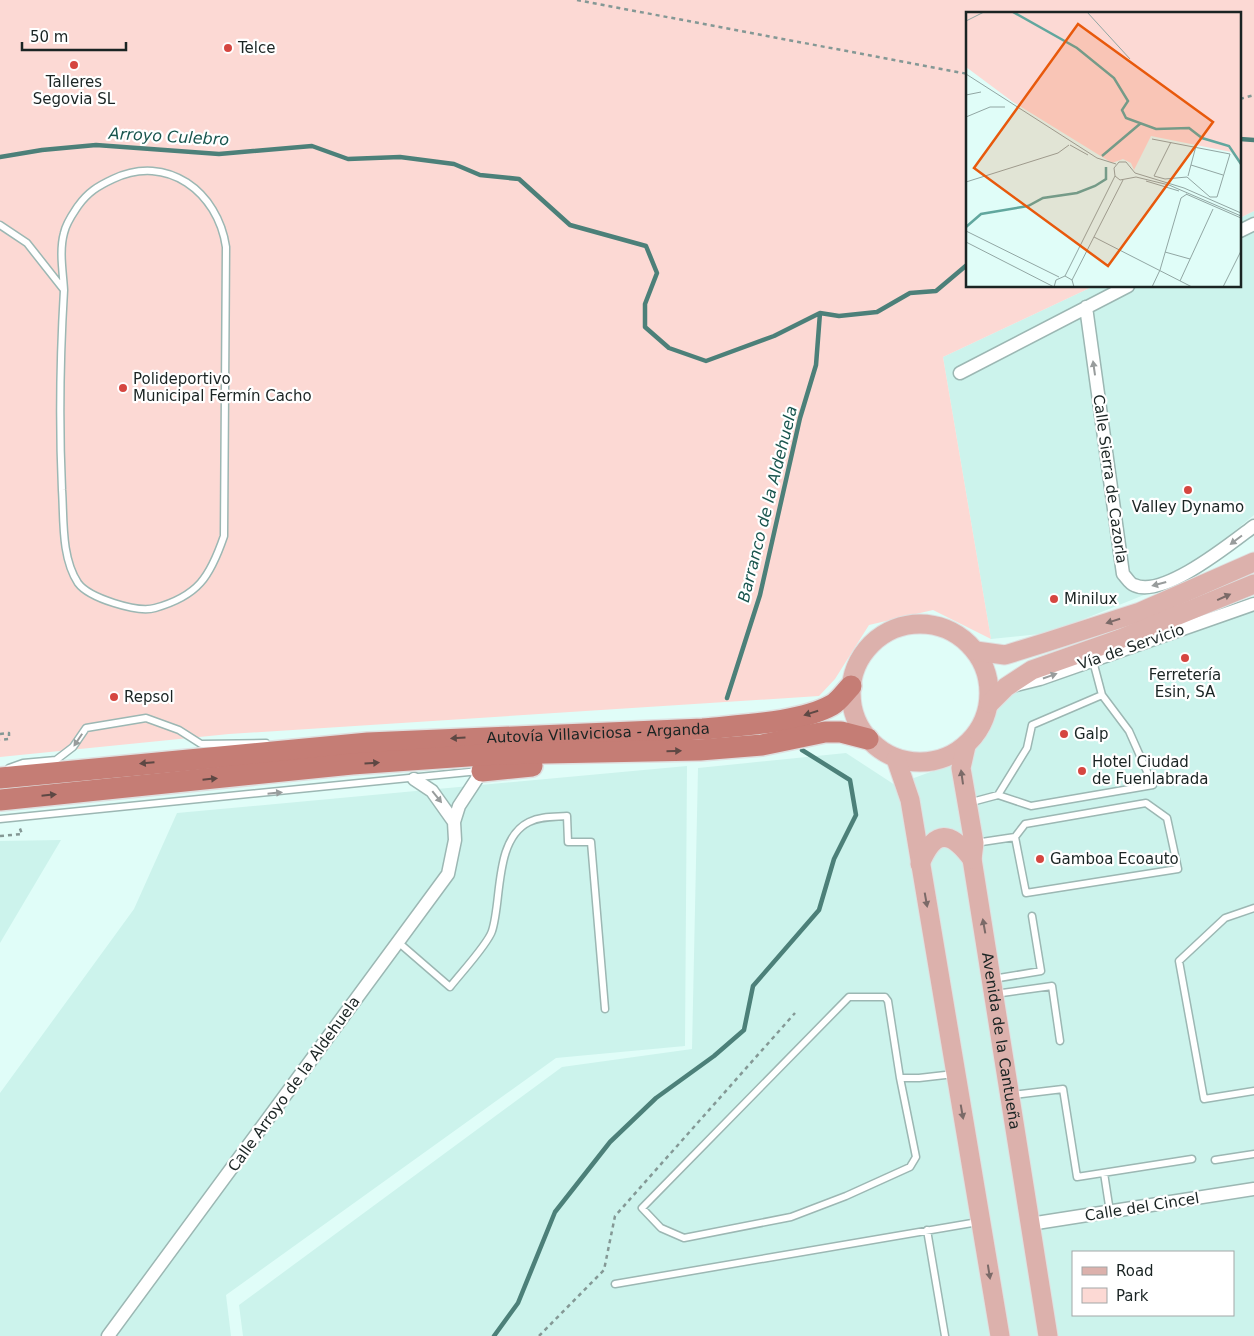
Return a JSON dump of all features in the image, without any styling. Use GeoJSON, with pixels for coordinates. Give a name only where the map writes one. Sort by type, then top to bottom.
{"type":"FeatureCollection","features":[{"type":"Feature","properties":{"kind":"highway","name":"Autovía Villaviciosa - Arganda"},"geometry":{"type":"LineString","coordinates":[[0,778],[335,745],[492,736],[703,729],[810,715],[833,705],[850,686]]}},
{"type":"Feature","properties":{"kind":"highway"},"geometry":{"type":"LineString","coordinates":[[0,800],[360,764],[497,754],[700,750],[762,745],[825,732],[841,732],[868,739]]}},
{"type":"Feature","properties":{"kind":"highway"},"geometry":{"type":"LineString","coordinates":[[482,771],[603,762],[635,751]]}},
{"type":"Feature","properties":{"kind":"main road"},"geometry":{"type":"LineString","coordinates":[[976,651],[1005,655],[1140,612],[1254,562]]}},
{"type":"Feature","properties":{"kind":"main road"},"geometry":{"type":"LineString","coordinates":[[990,703],[988,676],[976,651],[956,633],[929,624],[902,626],[877,638],[859,660],[850,686],[854,715],[868,739],[880,751],[896,759],[920,763],[945,759],[966,746],[981,726],[990,703],[1006,687],[1032,670],[1137,633],[1254,584]]}},
{"type":"Feature","properties":{"kind":"main road","name":"Avenida de la Cantueña"},"geometry":{"type":"LineString","coordinates":[[966,746],[961,768],[1009,1095],[1048,1336]]}},
{"type":"Feature","properties":{"kind":"main road"},"geometry":{"type":"LineString","coordinates":[[896,759],[910,800],[1000,1336]]}},
{"type":"Feature","properties":{"kind":"main road"},"geometry":{"type":"LineString","coordinates":[[920,864],[927,846],[939,838],[952,838],[962,846],[973,851]]}},
{"type":"Feature","properties":{"kind":"street"},"geometry":{"type":"LineString","coordinates":[[1242,229],[1254,224]]}},
{"type":"Feature","properties":{"kind":"street"},"geometry":{"type":"LineString","coordinates":[[960,373],[1124,288]]}},
{"type":"Feature","properties":{"kind":"street","name":"Calle Sierra de Cazorla"},"geometry":{"type":"LineString","coordinates":[[1086,307],[1123,574],[1134,585],[1149,587],[1168,582],[1218,554]]}},
{"type":"Feature","properties":{"kind":"street"},"geometry":{"type":"LineString","coordinates":[[1218,554],[1254,526]]}},
{"type":"Feature","properties":{"kind":"street","name":"Vía de Servicio"},"geometry":{"type":"LineString","coordinates":[[1006,687],[1040,679],[1254,604]]}},
{"type":"Feature","properties":{"kind":"street","name":"Calle Arroyo de la Aldehuela"},"geometry":{"type":"LineString","coordinates":[[108,1336],[448,874],[455,840],[454,822],[458,806],[482,771]]}},
{"type":"Feature","properties":{"kind":"street"},"geometry":{"type":"LineString","coordinates":[[414,779],[432,791],[454,822]]}},
{"type":"Feature","properties":{"kind":"street","name":"Calle del Cincel"},"geometry":{"type":"LineString","coordinates":[[1030,1224],[1254,1189]]}},
{"type":"Feature","properties":{"kind":"lane"},"geometry":{"type":"LineString","coordinates":[[0,226],[27,243],[64,290],[61,343],[61,455],[65,546],[79,583],[96,597],[150,609],[176,602],[197,587],[213,567],[224,536],[226,247],[223,228],[213,208],[194,189],[173,175],[152,170],[124,174],[87,194],[68,220],[64,234],[64,290]]}},
{"type":"Feature","properties":{"kind":"lane"},"geometry":{"type":"LineString","coordinates":[[1158,603],[1218,554]]}},
{"type":"Feature","properties":{"kind":"lane"},"geometry":{"type":"LineString","coordinates":[[967,803],[998,795],[1031,806],[1153,785],[1129,731],[1102,695],[1092,661]]}},
{"type":"Feature","properties":{"kind":"lane"},"geometry":{"type":"LineString","coordinates":[[998,795],[1027,748],[1032,726],[1102,695]]}},
{"type":"Feature","properties":{"kind":"lane"},"geometry":{"type":"LineString","coordinates":[[0,771],[23,763],[56,760],[73,748],[86,728],[146,718],[179,730],[201,744],[271,743]]}},
{"type":"Feature","properties":{"kind":"lane"},"geometry":{"type":"LineString","coordinates":[[280,744],[335,745]]}},
{"type":"Feature","properties":{"kind":"lane"},"geometry":{"type":"LineString","coordinates":[[0,819],[482,771]]}},
{"type":"Feature","properties":{"kind":"lane"},"geometry":{"type":"LineString","coordinates":[[973,851],[1015,837],[1025,824],[1146,802],[1167,818],[1178,869],[1026,893],[1015,837]]}},
{"type":"Feature","properties":{"kind":"lane"},"geometry":{"type":"LineString","coordinates":[[398,942],[450,987],[492,933],[503,864],[518,830],[528,822],[540,818],[567,816],[568,842],[591,842],[605,1009]]}},
{"type":"Feature","properties":{"kind":"lane"},"geometry":{"type":"LineString","coordinates":[[1254,908],[1224,918],[1179,961],[1204,1099],[1254,1091]]}},
{"type":"Feature","properties":{"kind":"lane"},"geometry":{"type":"LineString","coordinates":[[994,986],[1041,971],[1032,916]]}},
{"type":"Feature","properties":{"kind":"lane"},"geometry":{"type":"LineString","coordinates":[[994,986],[1052,986],[1060,1041]]}},
{"type":"Feature","properties":{"kind":"lane"},"geometry":{"type":"LineString","coordinates":[[848,997],[885,997],[888,1001],[900,1078],[916,1157],[910,1167],[846,1196],[791,1217],[684,1238],[661,1228],[642,1208],[848,997]]}},
{"type":"Feature","properties":{"kind":"lane"},"geometry":{"type":"LineString","coordinates":[[900,1078],[956,1074]]}},
{"type":"Feature","properties":{"kind":"lane"},"geometry":{"type":"LineString","coordinates":[[1009,1095],[1062,1089],[1077,1177],[1192,1159]]}},
{"type":"Feature","properties":{"kind":"lane"},"geometry":{"type":"LineString","coordinates":[[1215,1160],[1254,1154]]}},
{"type":"Feature","properties":{"kind":"lane"},"geometry":{"type":"LineString","coordinates":[[1104,1173],[1110,1212]]}},
{"type":"Feature","properties":{"kind":"lane"},"geometry":{"type":"LineString","coordinates":[[615,1284],[980,1221]]}},
{"type":"Feature","properties":{"kind":"lane"},"geometry":{"type":"LineString","coordinates":[[926,1230],[945,1336]]}},
{"type":"Feature","properties":{"kind":"path"},"geometry":{"type":"LineString","coordinates":[[577,0],[966,74]]}},
{"type":"Feature","properties":{"kind":"path"},"geometry":{"type":"LineString","coordinates":[[0,734],[9,733],[9,739],[0,740]]}},
{"type":"Feature","properties":{"kind":"path"},"geometry":{"type":"LineString","coordinates":[[0,836],[22,834],[20,826],[10,828]]}},
{"type":"Feature","properties":{"kind":"shaded area"},"geometry":{"type":"Polygon","coordinates":[[[1254,211],[1254,515],[1169,585],[1049,633],[991,639],[943,357],[1090,288],[1242,288],[1242,217],[1254,211]]]}},
{"type":"Feature","properties":{"kind":"shaded area"},"geometry":{"type":"Polygon","coordinates":[[[1254,598],[1254,1336],[243,1336],[239,1305],[562,1067],[692,1049],[698,768],[846,753],[895,785],[971,757],[1003,700],[1041,676],[1254,598]]]}},
{"type":"Feature","properties":{"kind":"shaded area"},"geometry":{"type":"Polygon","coordinates":[[[687,766],[685,1046],[556,1058],[226,1295],[231,1336],[0,1336],[0,1093],[134,909],[177,813],[687,766]]]}},
{"type":"Feature","properties":{"kind":"shaded area"},"geometry":{"type":"Polygon","coordinates":[[[61,840],[0,943],[0,841],[61,840]]]}},
{"type":"Feature","properties":{"kind":"green space"},"geometry":{"type":"Polygon","coordinates":[[[0,0],[1254,0],[1254,211],[1242,217],[1242,12],[966,12],[966,288],[1090,288],[943,357],[991,639],[933,610],[869,625],[835,679],[819,696],[229,734],[0,757],[0,0]]]}},
{"type":"Feature","properties":{"kind":"waterway","name":"Arroyo Culebro"},"geometry":{"type":"LineString","coordinates":[[1242,139],[1254,140]]}},
{"type":"Feature","properties":{"kind":"waterway","name":"Arroyo Culebro"},"geometry":{"type":"LineString","coordinates":[[0,157],[42,150],[96,145],[219,154],[312,146],[348,159],[400,157],[454,164],[480,175],[519,179],[570,225],[646,246],[657,273],[645,304],[645,327],[669,348],[706,361],[774,336],[820,313],[839,316],[877,312],[910,293],[936,291],[966,266]]}},
{"type":"Feature","properties":{"kind":"waterway","name":"Barranco de la Aldehuela"},"geometry":{"type":"LineString","coordinates":[[727,698],[760,595],[800,418],[816,365],[820,313]]}},
{"type":"Feature","properties":{"kind":"waterway","name":"Barranco de la Aldehuela"},"geometry":{"type":"LineString","coordinates":[[494,1336],[518,1303],[555,1212],[610,1142],[656,1098],[714,1056],[744,1030],[753,986],[819,910],[834,859],[856,815],[850,780],[802,750]]}},
{"type":"Feature","properties":{"kind":"place","name":"Telce"},"geometry":{"type":"Point","coordinates":[228,48]}},
{"type":"Feature","properties":{"kind":"place","name":"Talleres Segovia SL"},"geometry":{"type":"Point","coordinates":[74,65]}},
{"type":"Feature","properties":{"kind":"place","name":"Polideportivo Municipal Fermín Cacho"},"geometry":{"type":"Point","coordinates":[123,388]}},
{"type":"Feature","properties":{"kind":"place","name":"Valley Dynamo"},"geometry":{"type":"Point","coordinates":[1188,490]}},
{"type":"Feature","properties":{"kind":"place","name":"Minilux"},"geometry":{"type":"Point","coordinates":[1054,599]}},
{"type":"Feature","properties":{"kind":"place","name":"Ferretería Esin, SA"},"geometry":{"type":"Point","coordinates":[1185,658]}},
{"type":"Feature","properties":{"kind":"place","name":"Repsol"},"geometry":{"type":"Point","coordinates":[114,697]}},
{"type":"Feature","properties":{"kind":"place","name":"Galp"},"geometry":{"type":"Point","coordinates":[1064,734]}},
{"type":"Feature","properties":{"kind":"place","name":"Hotel Ciudad de Fuenlabrada"},"geometry":{"type":"Point","coordinates":[1082,771]}},
{"type":"Feature","properties":{"kind":"place","name":"Gamboa Ecoauto"},"geometry":{"type":"Point","coordinates":[1040,859]}}]}
